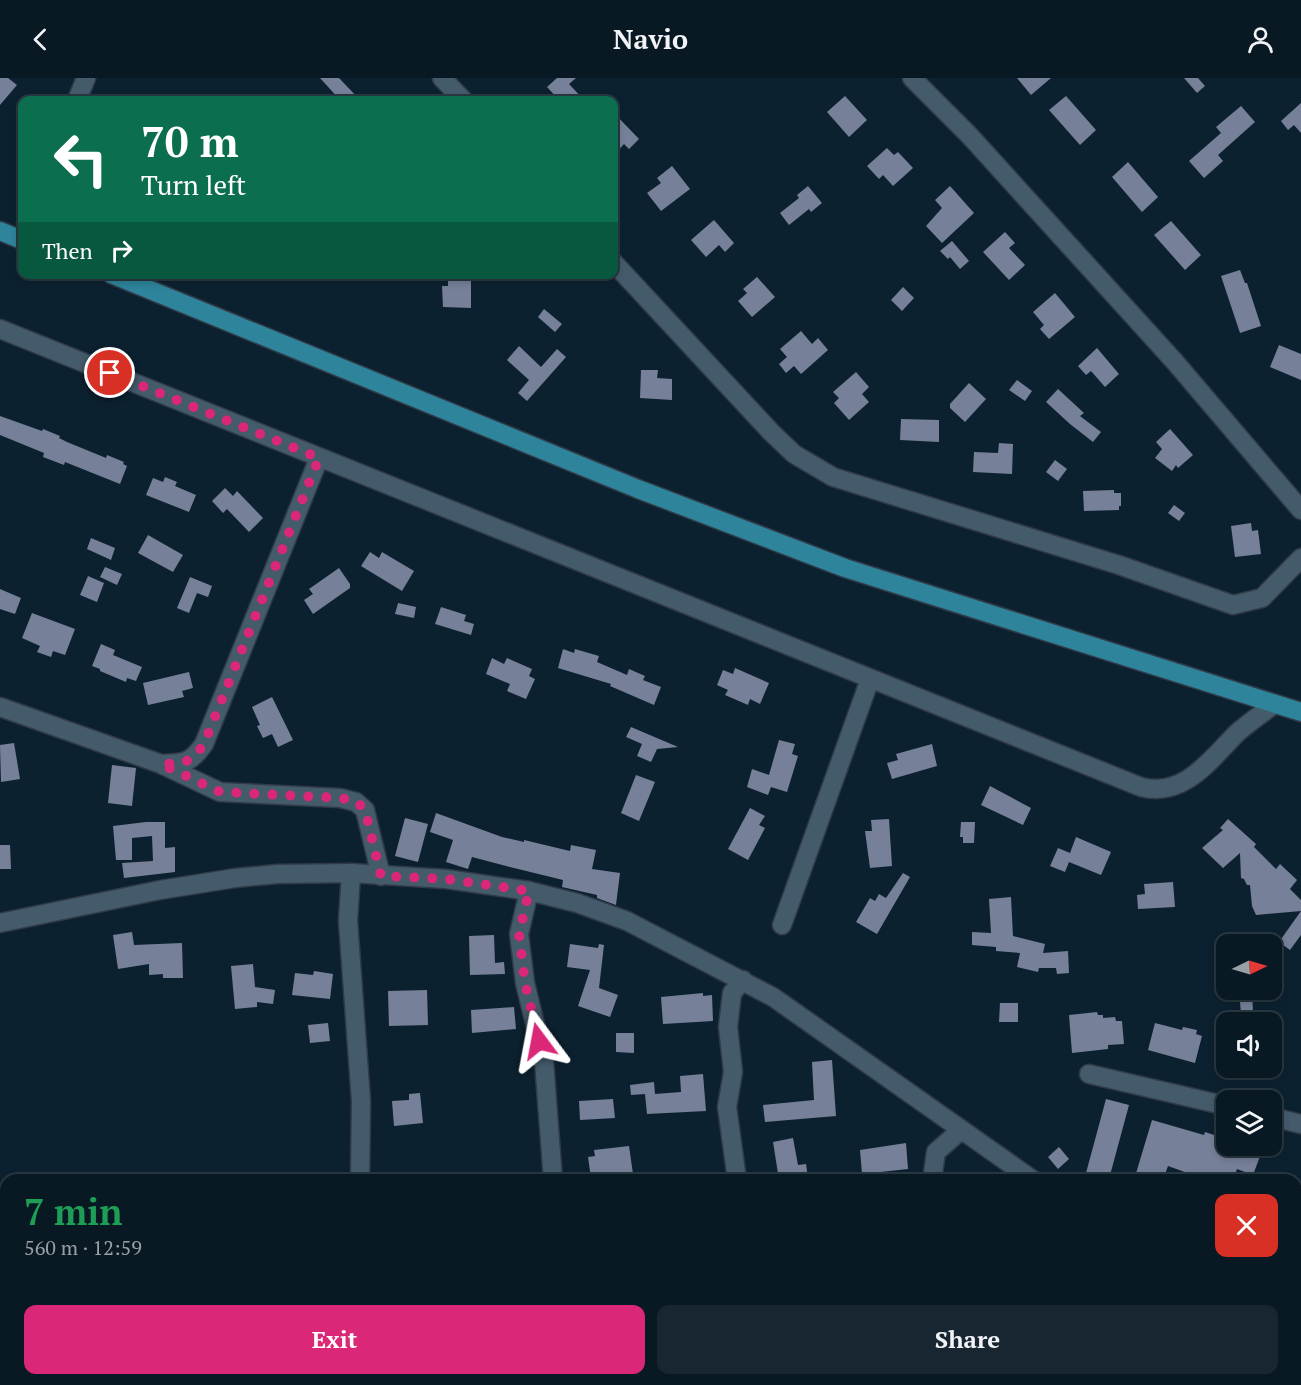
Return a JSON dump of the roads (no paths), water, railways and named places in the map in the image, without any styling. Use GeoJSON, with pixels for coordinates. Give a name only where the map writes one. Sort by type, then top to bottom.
{"type":"FeatureCollection","features":[{"type":"Feature","properties":{"kind":"main road"},"geometry":{"type":"LineString","coordinates":[[0,231],[18,238]]}},
{"type":"Feature","properties":{"kind":"main road"},"geometry":{"type":"LineString","coordinates":[[123,279],[638,489],[845,568],[1301,712]]}},
{"type":"Feature","properties":{"kind":"street"},"geometry":{"type":"LineString","coordinates":[[79,96],[86,78]]}},
{"type":"Feature","properties":{"kind":"street"},"geometry":{"type":"LineString","coordinates":[[442,78],[459,96]]}},
{"type":"Feature","properties":{"kind":"street"},"geometry":{"type":"LineString","coordinates":[[912,78],[969,135],[1168,354],[1301,510]]}},
{"type":"Feature","properties":{"kind":"street"},"geometry":{"type":"LineString","coordinates":[[618,267],[771,432],[794,454],[833,477],[1119,566],[1233,605],[1262,598],[1301,558]]}},
{"type":"Feature","properties":{"kind":"street"},"geometry":{"type":"LineString","coordinates":[[0,329],[1141,787],[1153,790],[1170,788],[1196,775],[1238,733],[1274,704]]}},
{"type":"Feature","properties":{"kind":"street"},"geometry":{"type":"LineString","coordinates":[[161,764],[188,761],[195,757],[204,744],[319,458]]}},
{"type":"Feature","properties":{"kind":"street"},"geometry":{"type":"LineString","coordinates":[[782,925],[870,679]]}},
{"type":"Feature","properties":{"kind":"street"},"geometry":{"type":"LineString","coordinates":[[0,707],[161,764],[220,792],[340,798],[356,801],[365,810],[381,876]]}},
{"type":"Feature","properties":{"kind":"street"},"geometry":{"type":"LineString","coordinates":[[351,873],[348,921],[361,1101],[360,1174]]}},
{"type":"Feature","properties":{"kind":"street"},"geometry":{"type":"LineString","coordinates":[[0,923],[160,890],[277,874],[351,873],[446,879],[529,891],[577,903],[627,921],[773,997],[1024,1174]]}},
{"type":"Feature","properties":{"kind":"street"},"geometry":{"type":"LineString","coordinates":[[529,891],[519,934],[525,983],[544,1061],[553,1174]]}},
{"type":"Feature","properties":{"kind":"street"},"geometry":{"type":"LineString","coordinates":[[736,1174],[727,1107],[733,1072],[728,1027],[732,993],[743,980]]}},
{"type":"Feature","properties":{"kind":"street"},"geometry":{"type":"LineString","coordinates":[[1089,1074],[1216,1103]]}},
{"type":"Feature","properties":{"kind":"street"},"geometry":{"type":"LineString","coordinates":[[1282,1119],[1301,1124]]}},
{"type":"Feature","properties":{"kind":"street"},"geometry":{"type":"LineString","coordinates":[[933,1174],[936,1152],[961,1130]]}}]}
